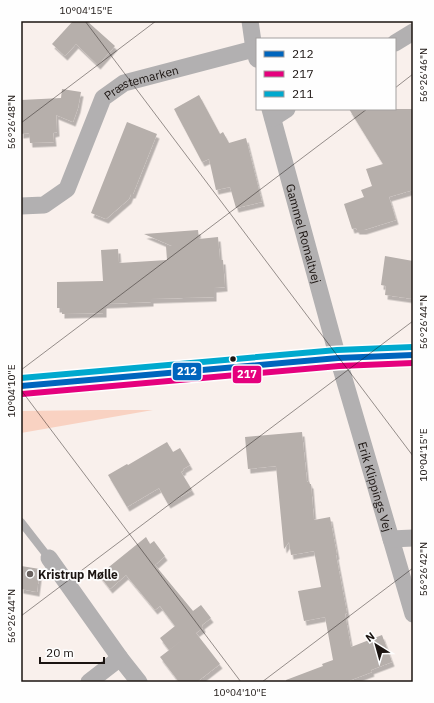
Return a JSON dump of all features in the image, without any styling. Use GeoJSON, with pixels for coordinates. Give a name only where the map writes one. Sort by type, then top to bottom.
{"type":"FeatureCollection","features":[{"type":"Feature","properties":{"kind":"street"},"geometry":{"type":"LineString","coordinates":[[250,21],[256,54]]}},
{"type":"Feature","properties":{"kind":"street"},"geometry":{"type":"LineString","coordinates":[[396,42],[413,32]]}},
{"type":"Feature","properties":{"kind":"street","name":"Præstemarken"},"geometry":{"type":"LineString","coordinates":[[21,206],[44,204],[67,189],[103,98],[124,83],[256,54]]}},
{"type":"Feature","properties":{"kind":"street"},"geometry":{"type":"LineString","coordinates":[[271,113],[283,110]]}},
{"type":"Feature","properties":{"kind":"street","name":"Gammel Romaltvej"},"geometry":{"type":"LineString","coordinates":[[271,113],[338,358]]}},
{"type":"Feature","properties":{"kind":"street"},"geometry":{"type":"LineString","coordinates":[[21,386],[338,358],[413,355]]}},
{"type":"Feature","properties":{"kind":"street","name":"Erik Klippings Vej"},"geometry":{"type":"LineString","coordinates":[[338,358],[413,614]]}},
{"type":"Feature","properties":{"kind":"street"},"geometry":{"type":"LineString","coordinates":[[391,539],[413,538]]}},
{"type":"Feature","properties":{"kind":"street"},"geometry":{"type":"LineString","coordinates":[[49,558],[120,658],[139,682]]}},
{"type":"Feature","properties":{"kind":"street"},"geometry":{"type":"LineString","coordinates":[[89,682],[120,658]]}},
{"type":"Feature","properties":{"kind":"lane"},"geometry":{"type":"LineString","coordinates":[[21,522],[49,558]]}},
{"type":"Feature","properties":{"kind":"shaded area"},"geometry":{"type":"Polygon","coordinates":[[[153,410],[21,433],[21,411],[153,410]]]}},
{"type":"Feature","properties":{"kind":"building"},"geometry":{"type":"Polygon","coordinates":[[[73,21],[87,21],[115,46],[98,65],[76,44],[65,56],[52,44],[73,21]]]}},
{"type":"Feature","properties":{"kind":"building"},"geometry":{"type":"Polygon","coordinates":[[[62,89],[81,92],[78,108],[73,122],[56,115],[57,132],[53,133],[54,142],[30,143],[29,133],[21,134],[21,100],[61,98],[62,89]]]}},
{"type":"Feature","properties":{"kind":"building"},"geometry":{"type":"Polygon","coordinates":[[[199,95],[220,134],[223,132],[229,143],[246,138],[262,202],[236,208],[230,187],[216,190],[209,159],[202,162],[174,109],[199,95]]]}},
{"type":"Feature","properties":{"kind":"building"},"geometry":{"type":"Polygon","coordinates":[[[413,109],[413,190],[389,197],[396,220],[364,230],[357,230],[356,228],[352,229],[344,204],[364,197],[361,190],[372,186],[366,169],[383,164],[350,110],[413,109]]]}},
{"type":"Feature","properties":{"kind":"building"},"geometry":{"type":"Polygon","coordinates":[[[127,122],[157,134],[133,194],[131,194],[129,199],[106,219],[91,213],[127,122]]]}},
{"type":"Feature","properties":{"kind":"building"},"geometry":{"type":"Polygon","coordinates":[[[198,230],[199,239],[218,237],[220,260],[223,260],[225,287],[214,288],[214,297],[151,299],[151,302],[104,304],[104,313],[62,314],[62,308],[57,308],[57,282],[103,281],[101,250],[118,249],[119,263],[167,260],[166,246],[172,246],[144,234],[198,230]]]}},
{"type":"Feature","properties":{"kind":"building"},"geometry":{"type":"Polygon","coordinates":[[[385,256],[413,261],[413,299],[385,295],[386,286],[381,285],[385,256]]]}},
{"type":"Feature","properties":{"kind":"building"},"geometry":{"type":"Polygon","coordinates":[[[302,432],[307,482],[309,481],[311,484],[314,520],[330,517],[347,613],[345,614],[351,647],[382,635],[392,662],[346,682],[286,682],[286,680],[323,666],[322,664],[333,660],[325,617],[304,621],[298,591],[321,587],[314,551],[291,555],[289,542],[284,549],[276,466],[248,469],[245,437],[302,432]]]}},
{"type":"Feature","properties":{"kind":"building"},"geometry":{"type":"Polygon","coordinates":[[[167,442],[173,452],[180,448],[190,465],[181,472],[192,490],[168,504],[159,488],[127,507],[108,475],[167,442]]]}},
{"type":"Feature","properties":{"kind":"building"},"geometry":{"type":"Polygon","coordinates":[[[146,537],[150,544],[154,541],[165,556],[155,565],[193,611],[201,605],[211,618],[202,625],[203,628],[196,633],[220,664],[197,682],[179,682],[160,657],[185,638],[169,650],[160,638],[175,626],[160,606],[155,610],[126,575],[110,589],[99,575],[146,537]]]}},
{"type":"Feature","properties":{"kind":"building","name":"Kristrup Mølle"},"geometry":{"type":"Polygon","coordinates":[[[21,566],[40,569],[37,592],[21,589],[21,566]]]}},
{"type":"Feature","properties":{"kind":"transit line","name":"211"},"geometry":{"type":"LineString","coordinates":[[21,378],[337,350],[413,347]]}},
{"type":"Feature","properties":{"kind":"transit line","name":"212"},"geometry":{"type":"LineString","coordinates":[[21,386],[338,358],[413,355]]}},
{"type":"Feature","properties":{"kind":"transit line","name":"217"},"geometry":{"type":"LineString","coordinates":[[22,394],[339,366],[413,363]]}},
{"type":"Feature","properties":{"kind":"place","name":"Kristrup Mølle"},"geometry":{"type":"Point","coordinates":[30,574]}}]}
